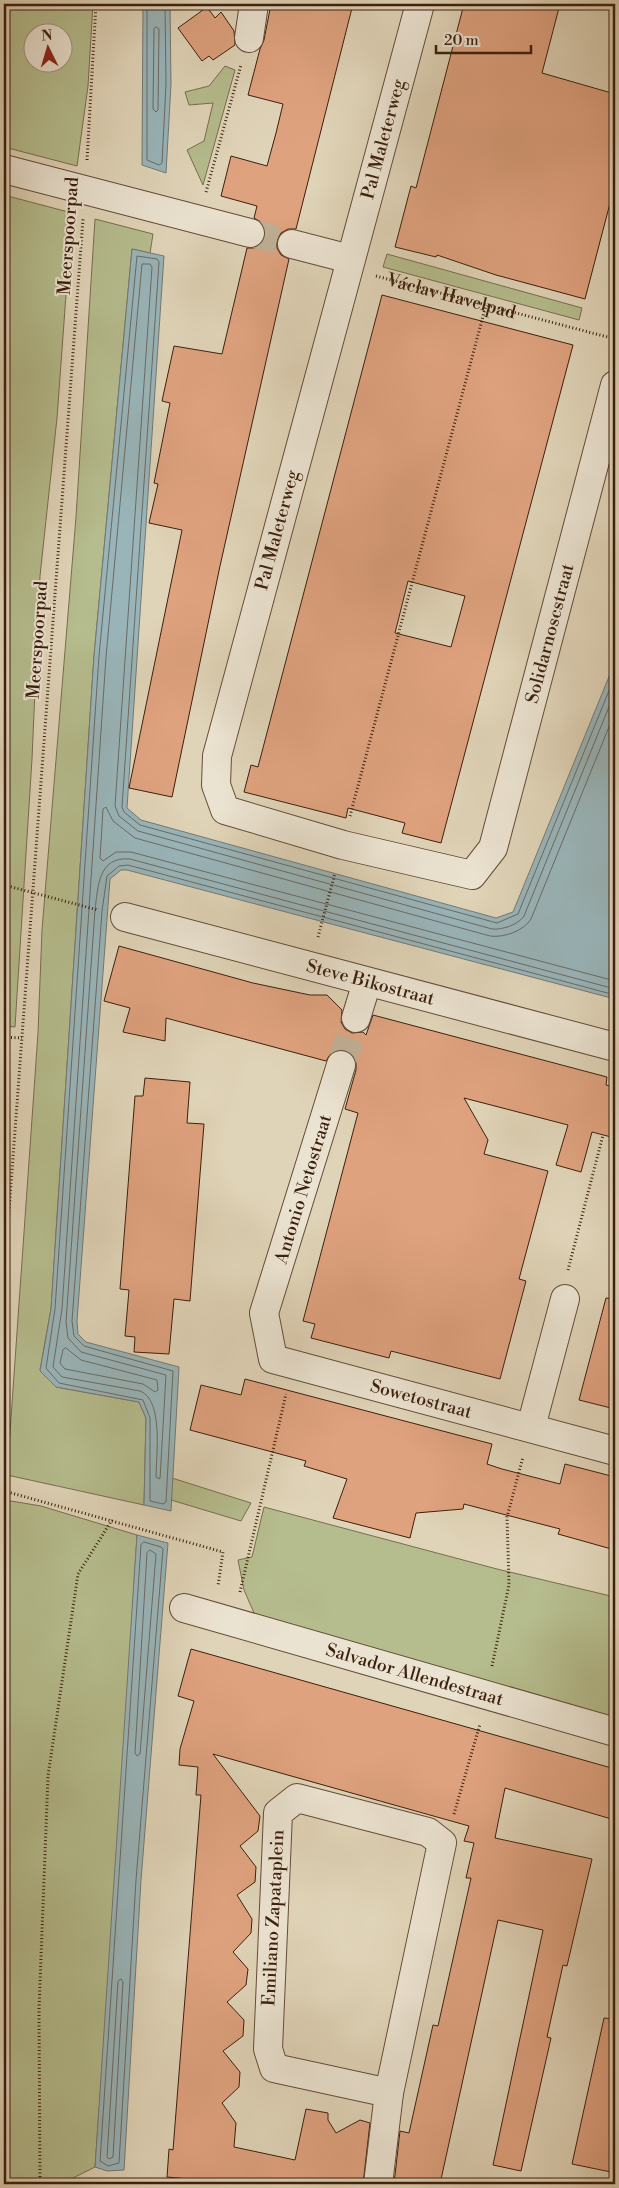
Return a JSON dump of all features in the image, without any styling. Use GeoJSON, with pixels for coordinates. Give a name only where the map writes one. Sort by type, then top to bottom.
{"type":"FeatureCollection","features":[{"type":"Feature","properties":{"kind":"street"},"geometry":{"type":"LineString","coordinates":[[249,38],[254,4]]}},
{"type":"Feature","properties":{"kind":"street","name":"Pal Maleterweg"},"geometry":{"type":"LineString","coordinates":[[420,4],[216,756],[216,785],[225,810],[341,852],[472,875]]}},
{"type":"Feature","properties":{"kind":"street"},"geometry":{"type":"LineString","coordinates":[[4,169],[85,192],[250,234]]}},
{"type":"Feature","properties":{"kind":"street"},"geometry":{"type":"LineString","coordinates":[[292,244],[350,259]]}},
{"type":"Feature","properties":{"kind":"street","name":"Solidarnoscstraat"},"geometry":{"type":"LineString","coordinates":[[472,875],[493,848],[615,384]]}},
{"type":"Feature","properties":{"kind":"street","name":"Steve Bikostraat"},"geometry":{"type":"LineString","coordinates":[[125,917],[615,1046]]}},
{"type":"Feature","properties":{"kind":"street"},"geometry":{"type":"LineString","coordinates":[[356,1018],[367,982]]}},
{"type":"Feature","properties":{"kind":"street","name":"Antonio Netostraat"},"geometry":{"type":"LineString","coordinates":[[264,1313],[341,1065]]}},
{"type":"Feature","properties":{"kind":"street"},"geometry":{"type":"LineString","coordinates":[[530,1427],[565,1299]]}},
{"type":"Feature","properties":{"kind":"street","name":"Sowetostraat"},"geometry":{"type":"LineString","coordinates":[[264,1313],[273,1359],[615,1451]]}},
{"type":"Feature","properties":{"kind":"street","name":"Salvador Allendestraat"},"geometry":{"type":"LineString","coordinates":[[184,1608],[615,1732]]}},
{"type":"Feature","properties":{"kind":"street","name":"Emiliano Zapataplein"},"geometry":{"type":"LineString","coordinates":[[389,2092],[274,2068],[268,2048],[278,1813],[297,1798],[428,1832],[442,1843]]}},
{"type":"Feature","properties":{"kind":"street"},"geometry":{"type":"LineString","coordinates":[[378,2184],[389,2092],[442,1843]]}},
{"type":"Feature","properties":{"kind":"path","name":"Meerspoorpad"},"geometry":{"type":"LineString","coordinates":[[4,1278],[85,192],[95,48],[96,4]]}},
{"type":"Feature","properties":{"kind":"path"},"geometry":{"type":"LineString","coordinates":[[198,220],[249,38]]}},
{"type":"Feature","properties":{"kind":"path","name":"Václav Havelpad"},"geometry":{"type":"LineString","coordinates":[[350,259],[360,272],[615,339]]}},
{"type":"Feature","properties":{"kind":"path"},"geometry":{"type":"LineString","coordinates":[[319,935],[486,305]]}},
{"type":"Feature","properties":{"kind":"path"},"geometry":{"type":"LineString","coordinates":[[4,885],[68,902]]}},
{"type":"Feature","properties":{"kind":"path"},"geometry":{"type":"LineString","coordinates":[[4,1037],[22,1038]]}},
{"type":"Feature","properties":{"kind":"path"},"geometry":{"type":"LineString","coordinates":[[565,1299],[562,1292],[603,1135]]}},
{"type":"Feature","properties":{"kind":"path"},"geometry":{"type":"LineString","coordinates":[[223,1619],[293,1364]]}},
{"type":"Feature","properties":{"kind":"path"},"geometry":{"type":"LineString","coordinates":[[442,1843],[453,1816],[479,1730],[509,1585],[507,1517],[530,1427]]}},
{"type":"Feature","properties":{"kind":"path"},"geometry":{"type":"LineString","coordinates":[[4,1490],[224,1552],[223,1619]]}},
{"type":"Feature","properties":{"kind":"path"},"geometry":{"type":"LineString","coordinates":[[40,2184],[39,2009],[48,1776],[78,1574],[112,1520]]}},
{"type":"Feature","properties":{"kind":"green space"},"geometry":{"type":"Polygon","coordinates":[[[4,4],[93,4],[88,86],[77,166],[4,147],[4,4]]]}},
{"type":"Feature","properties":{"kind":"green space"},"geometry":{"type":"Polygon","coordinates":[[[225,66],[235,70],[203,185],[187,150],[204,141],[213,103],[189,105],[185,92],[209,86],[225,66]]]}},
{"type":"Feature","properties":{"kind":"green space"},"geometry":{"type":"Polygon","coordinates":[[[4,195],[72,213],[57,418],[40,576],[32,759],[15,1027],[4,1026],[4,195]]]}},
{"type":"Feature","properties":{"kind":"green space"},"geometry":{"type":"Polygon","coordinates":[[[95,219],[153,234],[150,253],[132,249],[94,656],[51,1309],[40,1370],[56,1387],[139,1402],[146,1418],[144,1505],[7,1475],[38,1033],[42,930],[76,517],[95,219]]]}},
{"type":"Feature","properties":{"kind":"green space"},"geometry":{"type":"Polygon","coordinates":[[[387,254],[582,308],[579,320],[383,267],[387,254]]]}},
{"type":"Feature","properties":{"kind":"green space"},"geometry":{"type":"Polygon","coordinates":[[[172,1478],[251,1503],[241,1521],[171,1500],[172,1478]]]}},
{"type":"Feature","properties":{"kind":"green space"},"geometry":{"type":"Polygon","coordinates":[[[11,1501],[41,1506],[137,1535],[118,1848],[95,2167],[61,2184],[4,2184],[4,1505],[11,1501]]]}},
{"type":"Feature","properties":{"kind":"green space"},"geometry":{"type":"Polygon","coordinates":[[[264,1507],[497,1569],[615,1597],[615,1720],[282,1623],[254,1613],[244,1590],[238,1560],[252,1557],[264,1507]]]}},
{"type":"Feature","properties":{"kind":"water"},"geometry":{"type":"Polygon","coordinates":[[[143,4],[170,4],[171,84],[166,173],[142,165],[143,4]]]}},
{"type":"Feature","properties":{"kind":"water"},"geometry":{"type":"Polygon","coordinates":[[[132,249],[164,256],[127,808],[141,820],[496,918],[513,912],[615,662],[615,999],[127,870],[121,870],[110,879],[77,1321],[78,1334],[86,1342],[179,1367],[171,1511],[144,1505],[146,1418],[139,1402],[56,1387],[40,1371],[51,1309],[94,656],[132,249]]]}},
{"type":"Feature","properties":{"kind":"water"},"geometry":{"type":"Polygon","coordinates":[[[137,1535],[168,1543],[141,1880],[124,2170],[107,2171],[95,2167],[137,1535]]]}},
{"type":"Feature","properties":{"kind":"building"},"geometry":{"type":"Polygon","coordinates":[[[271,4],[353,4],[296,229],[288,229],[281,233],[277,241],[277,248],[281,255],[289,259],[220,566],[172,797],[129,788],[182,530],[149,523],[158,484],[154,483],[170,403],[162,401],[174,346],[222,354],[247,248],[255,248],[261,244],[265,237],[265,228],[261,222],[254,218],[257,206],[221,196],[231,156],[267,166],[276,133],[283,104],[248,95],[264,40],[271,4]]]}},
{"type":"Feature","properties":{"kind":"building"},"geometry":{"type":"Polygon","coordinates":[[[464,4],[560,4],[542,73],[615,94],[615,184],[585,299],[496,275],[437,255],[436,257],[395,247],[411,186],[416,188],[464,4]]]}},
{"type":"Feature","properties":{"kind":"building"},"geometry":{"type":"Polygon","coordinates":[[[207,7],[215,18],[221,12],[234,31],[235,45],[213,60],[209,56],[202,61],[178,28],[207,7]]]}},
{"type":"Feature","properties":{"kind":"building"},"geometry":{"type":"Polygon","coordinates":[[[382,295],[573,345],[441,843],[402,833],[405,823],[348,808],[346,818],[244,792],[251,765],[258,767],[382,295]],[[408,581],[395,633],[451,647],[465,596],[408,581]]]}},
{"type":"Feature","properties":{"kind":"building"},"geometry":{"type":"Polygon","coordinates":[[[119,946],[253,983],[310,995],[327,995],[342,1010],[341,1022],[345,1029],[352,1033],[363,1032],[366,1035],[373,1015],[607,1077],[606,1085],[615,1087],[615,1138],[592,1132],[581,1172],[556,1165],[568,1125],[464,1098],[488,1140],[484,1154],[548,1171],[519,1279],[526,1281],[500,1379],[391,1351],[389,1358],[311,1338],[315,1324],[303,1321],[358,1113],[345,1109],[356,1070],[356,1061],[352,1054],[345,1050],[337,1050],[331,1053],[326,1061],[166,1018],[165,1041],[123,1032],[130,1008],[104,1001],[119,946]]]}},
{"type":"Feature","properties":{"kind":"building"},"geometry":{"type":"Polygon","coordinates":[[[145,1078],[190,1082],[187,1123],[204,1124],[190,1301],[174,1299],[169,1354],[134,1352],[135,1337],[125,1336],[129,1290],[120,1289],[135,1096],[143,1096],[145,1078]]]}},
{"type":"Feature","properties":{"kind":"building"},"geometry":{"type":"Polygon","coordinates":[[[606,1298],[615,1299],[615,1409],[579,1400],[606,1298]]]}},
{"type":"Feature","properties":{"kind":"building"},"geometry":{"type":"Polygon","coordinates":[[[245,1379],[492,1444],[487,1464],[502,1469],[560,1484],[565,1464],[615,1477],[615,1550],[558,1534],[560,1529],[464,1504],[463,1509],[416,1513],[410,1538],[333,1518],[347,1479],[304,1466],[306,1461],[190,1430],[201,1385],[241,1395],[245,1379]]]}},
{"type":"Feature","properties":{"kind":"building"},"geometry":{"type":"Polygon","coordinates":[[[191,1649],[615,1769],[615,1820],[505,1788],[495,1838],[592,1859],[567,1966],[563,1965],[547,2037],[551,2038],[521,2171],[493,2165],[543,1930],[498,1920],[440,2184],[394,2184],[400,2131],[409,2133],[433,2025],[438,2026],[471,1878],[466,1878],[474,1843],[464,1841],[469,1826],[213,1754],[260,1816],[258,1831],[240,1846],[256,1867],[255,1882],[237,1895],[252,1919],[251,1933],[233,1952],[248,1969],[246,1985],[227,2002],[244,2020],[243,2036],[223,2051],[240,2072],[239,2087],[222,2103],[236,2123],[234,2147],[295,2160],[306,2109],[328,2113],[328,2120],[336,2133],[360,2120],[370,2123],[363,2184],[242,2184],[167,2177],[169,2149],[173,2150],[201,1795],[196,1795],[198,1767],[179,1765],[180,1749],[194,1701],[178,1696],[191,1649]]]}},
{"type":"Feature","properties":{"kind":"building"},"geometry":{"type":"Polygon","coordinates":[[[604,2018],[615,2019],[615,2151],[611,2172],[572,2164],[604,2018]]]}},
{"type":"Feature","properties":{"kind":"tunnel"},"geometry":{"type":"LineString","coordinates":[[250,233],[292,244]]}},
{"type":"Feature","properties":{"kind":"tunnel"},"geometry":{"type":"LineString","coordinates":[[341,1065],[356,1018]]}}]}
